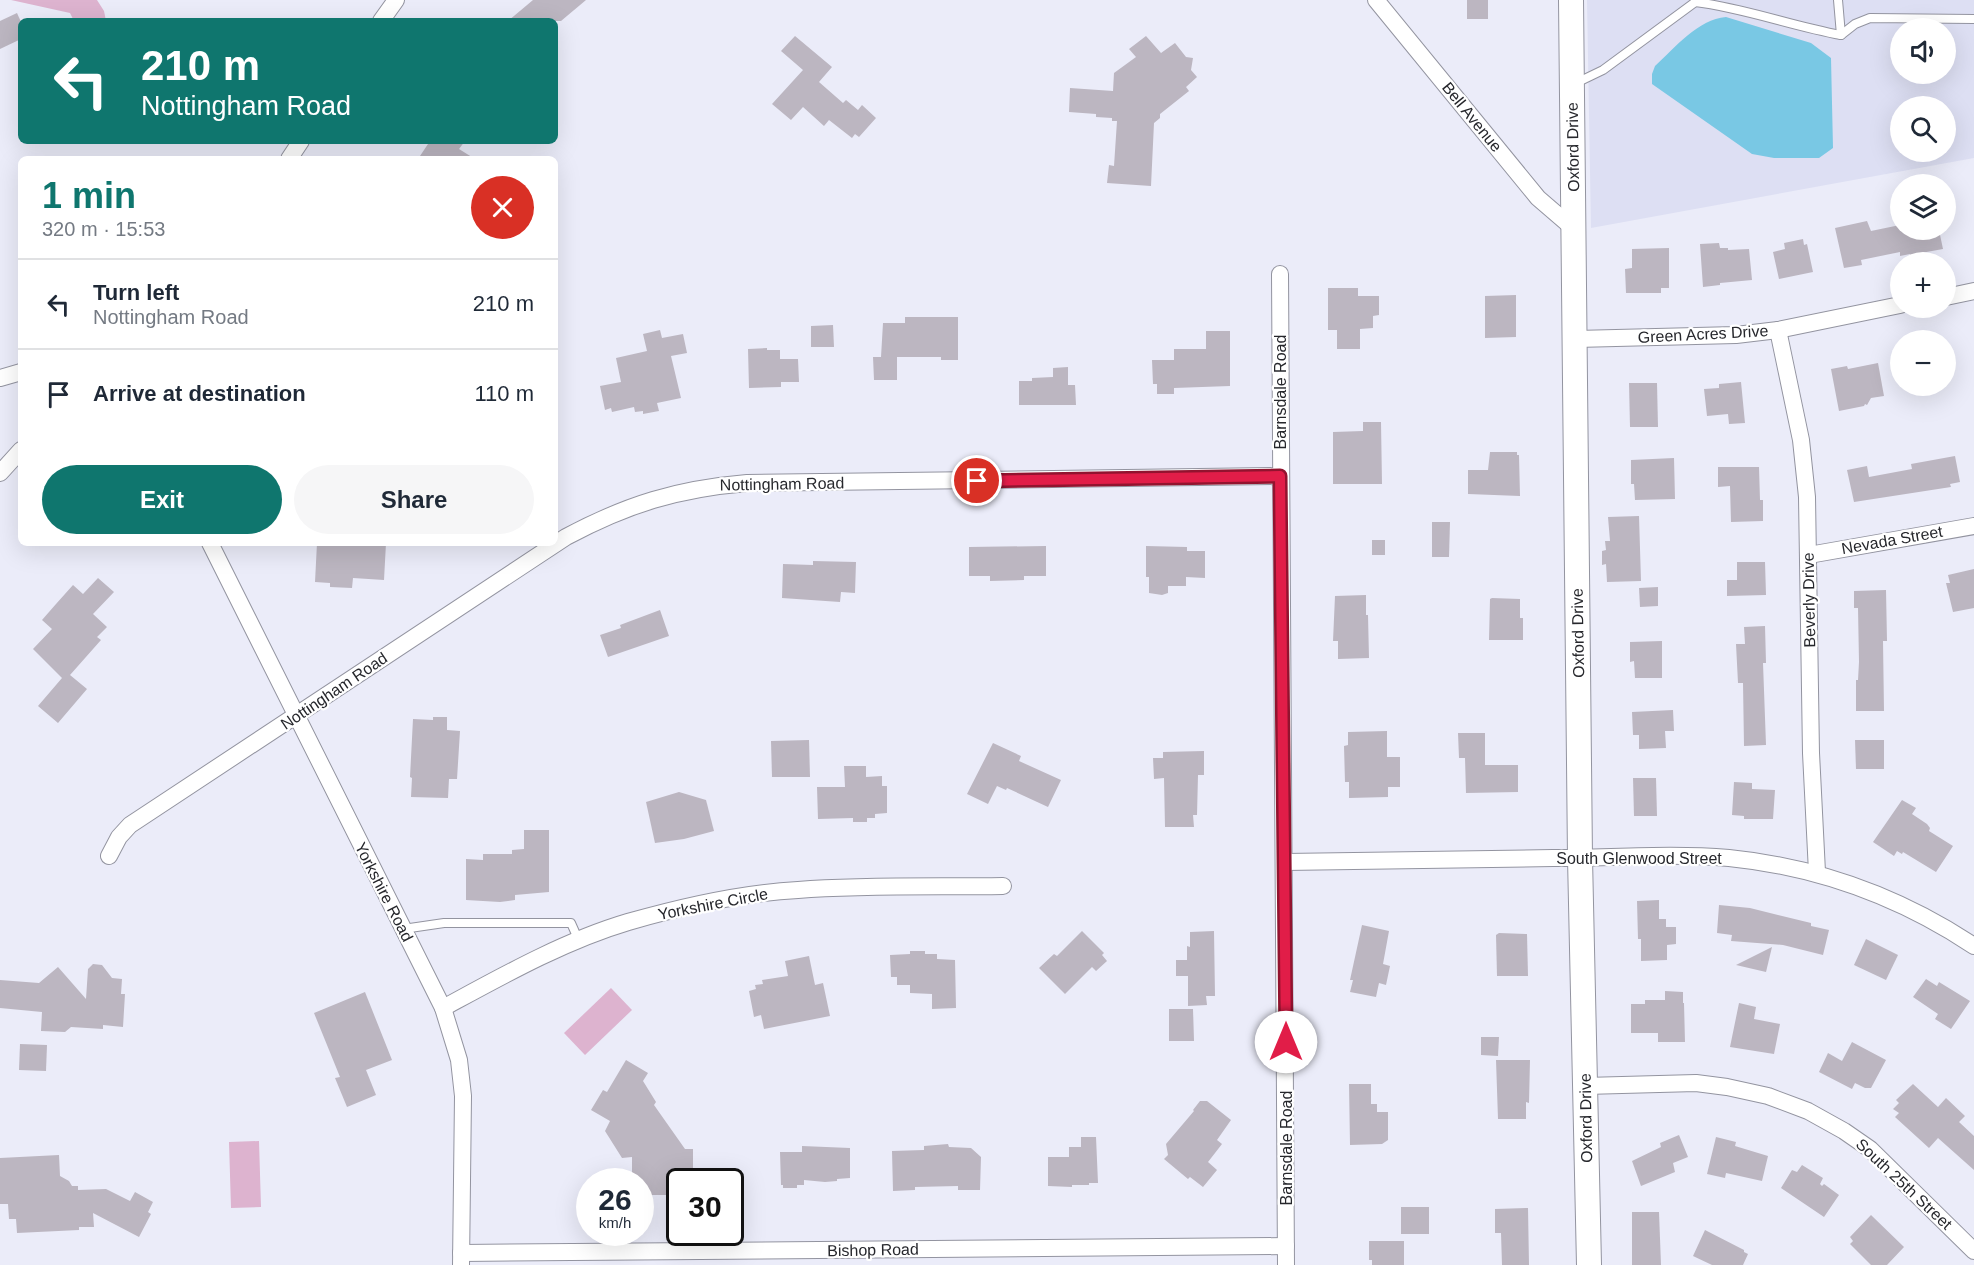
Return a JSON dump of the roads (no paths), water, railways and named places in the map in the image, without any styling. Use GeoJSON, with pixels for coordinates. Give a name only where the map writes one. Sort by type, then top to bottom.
{"type":"FeatureCollection","features":[{"type":"Feature","properties":{"kind":"main road","name":"Oxford Drive"},"geometry":{"type":"LineString","coordinates":[[1571,0],[1580,858],[1589,1265]]}},
{"type":"Feature","properties":{"kind":"street"},"geometry":{"type":"LineString","coordinates":[[383,18],[396,0]]}},
{"type":"Feature","properties":{"kind":"street","name":"Bell Avenue"},"geometry":{"type":"LineString","coordinates":[[1376,0],[1538,198],[1574,229]]}},
{"type":"Feature","properties":{"kind":"street","name":"Barnsdale Road"},"geometry":{"type":"LineString","coordinates":[[1280,274],[1286,1265]]}},
{"type":"Feature","properties":{"kind":"street"},"geometry":{"type":"LineString","coordinates":[[1956,295],[1974,291]]}},
{"type":"Feature","properties":{"kind":"street","name":"Green Acres Drive"},"geometry":{"type":"LineString","coordinates":[[1575,339],[1736,334],[1778,330],[1890,307]]}},
{"type":"Feature","properties":{"kind":"street","name":"Beverly Drive"},"geometry":{"type":"LineString","coordinates":[[1778,330],[1801,440],[1807,497],[1811,753],[1817,872]]}},
{"type":"Feature","properties":{"kind":"street"},"geometry":{"type":"LineString","coordinates":[[0,378],[18,373]]}},
{"type":"Feature","properties":{"kind":"street"},"geometry":{"type":"LineString","coordinates":[[0,473],[18,453]]}},
{"type":"Feature","properties":{"kind":"street","name":"Nottingham Road"},"geometry":{"type":"LineString","coordinates":[[558,542],[600,519],[635,504],[672,493],[709,486],[747,483],[1280,476]]}},
{"type":"Feature","properties":{"kind":"street","name":"Nevada Street"},"geometry":{"type":"LineString","coordinates":[[1809,555],[1974,526]]}},
{"type":"Feature","properties":{"kind":"street","name":"Yorkshire Road"},"geometry":{"type":"LineString","coordinates":[[211,546],[443,1008],[459,1060],[463,1096],[461,1259]]}},
{"type":"Feature","properties":{"kind":"street","name":"Nottingham Road"},"geometry":{"type":"LineString","coordinates":[[109,856],[119,837],[130,825],[552,546]]}},
{"type":"Feature","properties":{"kind":"street","name":"South Glenwood Street"},"geometry":{"type":"LineString","coordinates":[[1285,862],[1686,856],[1763,862],[1817,872],[1882,896],[1974,946]]}},
{"type":"Feature","properties":{"kind":"street","name":"Yorkshire Circle"},"geometry":{"type":"LineString","coordinates":[[443,1008],[502,976],[579,941],[626,922],[698,904],[747,895],[845,887],[1003,886]]}},
{"type":"Feature","properties":{"kind":"street","name":"South 25th Street"},"geometry":{"type":"LineString","coordinates":[[1585,1086],[1696,1083],[1727,1086],[1768,1096],[1808,1111],[1870,1149],[1974,1251]]}},
{"type":"Feature","properties":{"kind":"street","name":"Bishop Road"},"geometry":{"type":"LineString","coordinates":[[461,1259],[1286,1246]]}},
{"type":"Feature","properties":{"kind":"lane"},"geometry":{"type":"LineString","coordinates":[[1838,0],[1841,34]]}},
{"type":"Feature","properties":{"kind":"lane"},"geometry":{"type":"LineString","coordinates":[[1572,85],[1602,70],[1696,1],[1728,6],[1814,30],[1841,34],[1855,24],[1870,18],[1974,19]]}},
{"type":"Feature","properties":{"kind":"lane"},"geometry":{"type":"LineString","coordinates":[[403,929],[444,923],[571,923],[579,941]]}},
{"type":"Feature","properties":{"kind":"water"},"geometry":{"type":"Polygon","coordinates":[[[1726,17],[1811,43],[1831,58],[1833,148],[1819,158],[1774,158],[1752,154],[1652,84],[1655,66],[1679,43],[1706,23],[1726,17]]]}}]}
